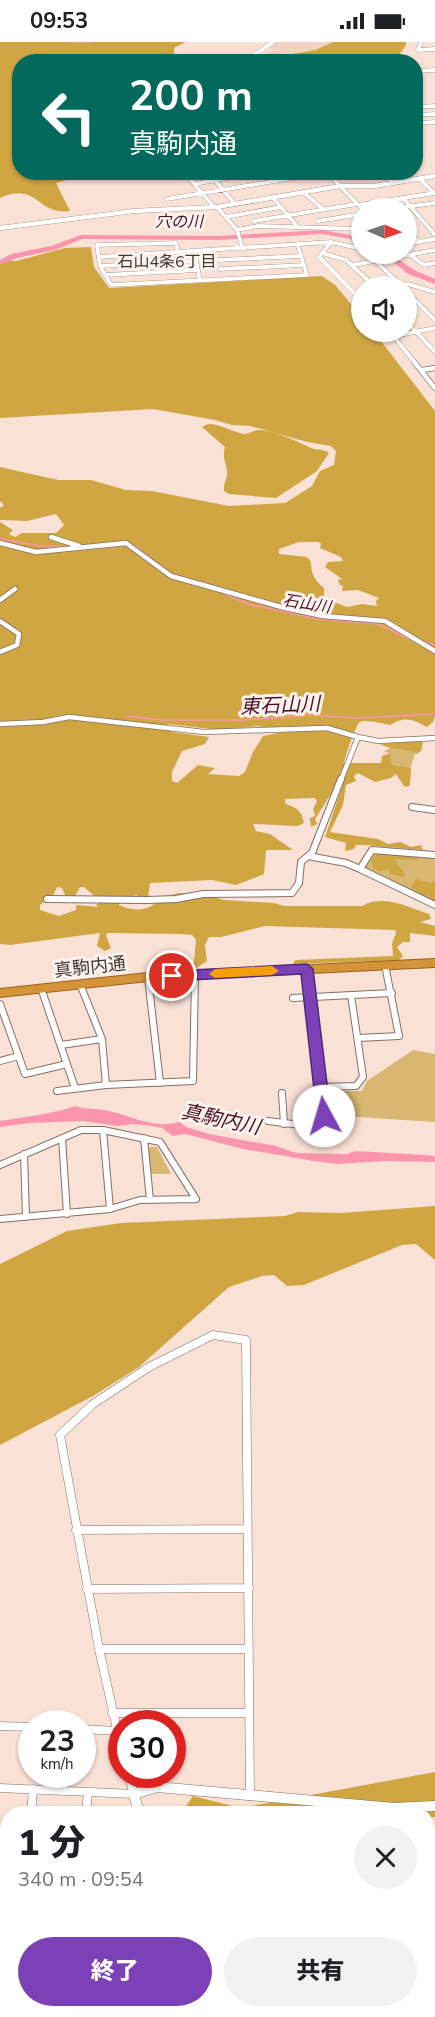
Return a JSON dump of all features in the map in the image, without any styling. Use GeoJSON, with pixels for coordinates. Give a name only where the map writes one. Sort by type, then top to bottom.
{"type":"FeatureCollection","features":[{"type":"Feature","properties":{"kind":"highway","name":"真駒内通"},"geometry":{"type":"LineString","coordinates":[[0,993],[148,977],[385,965],[434,966]]}},
{"type":"Feature","properties":{"kind":"street"},"geometry":{"type":"LineString","coordinates":[[256,54],[273,42]]}},
{"type":"Feature","properties":{"kind":"street"},"geometry":{"type":"LineString","coordinates":[[421,42],[418,50],[435,49]]}},
{"type":"Feature","properties":{"kind":"street"},"geometry":{"type":"LineString","coordinates":[[191,180],[238,231],[243,249]]}},
{"type":"Feature","properties":{"kind":"street"},"geometry":{"type":"LineString","coordinates":[[194,184],[214,180],[235,204]]}},
{"type":"Feature","properties":{"kind":"street"},"geometry":{"type":"LineString","coordinates":[[260,180],[264,184]]}},
{"type":"Feature","properties":{"kind":"street"},"geometry":{"type":"LineString","coordinates":[[167,198],[287,180]]}},
{"type":"Feature","properties":{"kind":"street"},"geometry":{"type":"LineString","coordinates":[[334,180],[351,198]]}},
{"type":"Feature","properties":{"kind":"street"},"geometry":{"type":"LineString","coordinates":[[392,180],[396,183]]}},
{"type":"Feature","properties":{"kind":"street"},"geometry":{"type":"LineString","coordinates":[[0,228],[134,211],[215,207],[340,186],[374,186],[414,180]]}},
{"type":"Feature","properties":{"kind":"street"},"geometry":{"type":"LineString","coordinates":[[421,180],[434,193]]}},
{"type":"Feature","properties":{"kind":"street"},"geometry":{"type":"LineString","coordinates":[[303,192],[323,208]]}},
{"type":"Feature","properties":{"kind":"street"},"geometry":{"type":"LineString","coordinates":[[404,198],[434,193]]}},
{"type":"Feature","properties":{"kind":"street"},"geometry":{"type":"LineString","coordinates":[[272,197],[297,226]]}},
{"type":"Feature","properties":{"kind":"street"},"geometry":{"type":"LineString","coordinates":[[417,206],[434,204]]}},
{"type":"Feature","properties":{"kind":"street"},"geometry":{"type":"LineString","coordinates":[[254,221],[323,208],[351,206]]}},
{"type":"Feature","properties":{"kind":"street"},"geometry":{"type":"LineString","coordinates":[[226,217],[280,207]]}},
{"type":"Feature","properties":{"kind":"street"},"geometry":{"type":"LineString","coordinates":[[310,212],[322,226]]}},
{"type":"Feature","properties":{"kind":"street"},"geometry":{"type":"LineString","coordinates":[[247,213],[258,226]]}},
{"type":"Feature","properties":{"kind":"street"},"geometry":{"type":"LineString","coordinates":[[417,213],[435,237],[419,242]]}},
{"type":"Feature","properties":{"kind":"street"},"geometry":{"type":"LineString","coordinates":[[318,221],[351,216]]}},
{"type":"Feature","properties":{"kind":"street"},"geometry":{"type":"LineString","coordinates":[[238,231],[258,226],[351,228]]}},
{"type":"Feature","properties":{"kind":"street"},"geometry":{"type":"LineString","coordinates":[[331,242],[319,257],[351,290]]}},
{"type":"Feature","properties":{"kind":"street"},"geometry":{"type":"LineString","coordinates":[[99,257],[298,246],[331,242],[351,247]]}},
{"type":"Feature","properties":{"kind":"street"},"geometry":{"type":"LineString","coordinates":[[178,252],[176,243],[96,245],[100,266],[111,285],[307,275],[298,246]]}},
{"type":"Feature","properties":{"kind":"street"},"geometry":{"type":"LineString","coordinates":[[216,250],[222,279]]}},
{"type":"Feature","properties":{"kind":"street"},"geometry":{"type":"LineString","coordinates":[[417,252],[435,250]]}},
{"type":"Feature","properties":{"kind":"street"},"geometry":{"type":"LineString","coordinates":[[194,251],[200,280]]}},
{"type":"Feature","properties":{"kind":"street"},"geometry":{"type":"LineString","coordinates":[[322,253],[340,256],[364,276]]}},
{"type":"Feature","properties":{"kind":"street"},"geometry":{"type":"LineString","coordinates":[[218,260],[301,256]]}},
{"type":"Feature","properties":{"kind":"street"},"geometry":{"type":"LineString","coordinates":[[417,260],[424,265],[435,263]]}},
{"type":"Feature","properties":{"kind":"street"},"geometry":{"type":"LineString","coordinates":[[100,266],[196,261]]}},
{"type":"Feature","properties":{"kind":"street"},"geometry":{"type":"LineString","coordinates":[[353,265],[359,264]]}},
{"type":"Feature","properties":{"kind":"street"},"geometry":{"type":"LineString","coordinates":[[379,264],[391,276]]}},
{"type":"Feature","properties":{"kind":"street"},"geometry":{"type":"LineString","coordinates":[[220,269],[304,265]]}},
{"type":"Feature","properties":{"kind":"street"},"geometry":{"type":"LineString","coordinates":[[105,275],[198,270]]}},
{"type":"Feature","properties":{"kind":"street"},"geometry":{"type":"LineString","coordinates":[[417,287],[435,292]]}},
{"type":"Feature","properties":{"kind":"street"},"geometry":{"type":"LineString","coordinates":[[417,302],[435,320]]}},
{"type":"Feature","properties":{"kind":"street"},"geometry":{"type":"LineString","coordinates":[[435,328],[417,332],[435,352]]}},
{"type":"Feature","properties":{"kind":"street"},"geometry":{"type":"LineString","coordinates":[[400,342],[435,388]]}},
{"type":"Feature","properties":{"kind":"street"},"geometry":{"type":"LineString","coordinates":[[422,370],[435,368]]}},
{"type":"Feature","properties":{"kind":"street"},"geometry":{"type":"LineString","coordinates":[[51,537],[80,548]]}},
{"type":"Feature","properties":{"kind":"street"},"geometry":{"type":"LineString","coordinates":[[0,543],[36,552],[126,543],[171,576],[285,608],[323,616],[385,621],[435,651]]}},
{"type":"Feature","properties":{"kind":"street"},"geometry":{"type":"LineString","coordinates":[[0,600],[15,589]]}},
{"type":"Feature","properties":{"kind":"street"},"geometry":{"type":"LineString","coordinates":[[0,621],[19,634],[17,645],[0,652]]}},
{"type":"Feature","properties":{"kind":"street"},"geometry":{"type":"LineString","coordinates":[[0,724],[43,722],[69,717],[204,732],[327,728],[378,741],[435,738]]}},
{"type":"Feature","properties":{"kind":"street"},"geometry":{"type":"LineString","coordinates":[[46,899],[147,900],[176,899],[203,894],[292,893],[299,883],[302,862],[312,853],[358,737]]}},
{"type":"Feature","properties":{"kind":"street"},"geometry":{"type":"LineString","coordinates":[[412,807],[435,810]]}},
{"type":"Feature","properties":{"kind":"street"},"geometry":{"type":"LineString","coordinates":[[360,869],[372,850],[435,855]]}},
{"type":"Feature","properties":{"kind":"street"},"geometry":{"type":"LineString","coordinates":[[308,856],[346,863],[435,905]]}},
{"type":"Feature","properties":{"kind":"street"},"geometry":{"type":"LineString","coordinates":[[358,1038],[399,1036],[385,965]]}},
{"type":"Feature","properties":{"kind":"street"},"geometry":{"type":"LineString","coordinates":[[268,1121],[309,1126],[324,1116],[307,969]]}},
{"type":"Feature","properties":{"kind":"street"},"geometry":{"type":"LineString","coordinates":[[57,1091],[106,1085],[193,1081],[195,975]]}},
{"type":"Feature","properties":{"kind":"street"},"geometry":{"type":"LineString","coordinates":[[148,977],[160,1083]]}},
{"type":"Feature","properties":{"kind":"street"},"geometry":{"type":"LineString","coordinates":[[80,984],[102,1039],[106,1085]]}},
{"type":"Feature","properties":{"kind":"street"},"geometry":{"type":"LineString","coordinates":[[41,988],[75,1088]]}},
{"type":"Feature","properties":{"kind":"street"},"geometry":{"type":"LineString","coordinates":[[293,998],[392,993]]}},
{"type":"Feature","properties":{"kind":"street"},"geometry":{"type":"LineString","coordinates":[[321,1087],[356,1086],[363,1077],[351,995]]}},
{"type":"Feature","properties":{"kind":"street"},"geometry":{"type":"LineString","coordinates":[[0,1004],[25,1074],[67,1064]]}},
{"type":"Feature","properties":{"kind":"street"},"geometry":{"type":"LineString","coordinates":[[61,1045],[102,1039]]}},
{"type":"Feature","properties":{"kind":"street"},"geometry":{"type":"LineString","coordinates":[[0,1061],[19,1056]]}},
{"type":"Feature","properties":{"kind":"street"},"geometry":{"type":"LineString","coordinates":[[282,1093],[284,1124]]}},
{"type":"Feature","properties":{"kind":"street"},"geometry":{"type":"LineString","coordinates":[[0,1166],[81,1130],[103,1131],[160,1142],[196,1199],[150,1200],[110,1209],[0,1219]]}},
{"type":"Feature","properties":{"kind":"street"},"geometry":{"type":"LineString","coordinates":[[103,1131],[110,1209]]}},
{"type":"Feature","properties":{"kind":"street"},"geometry":{"type":"LineString","coordinates":[[62,1138],[67,1214]]}},
{"type":"Feature","properties":{"kind":"street"},"geometry":{"type":"LineString","coordinates":[[144,1138],[150,1200]]}},
{"type":"Feature","properties":{"kind":"street"},"geometry":{"type":"LineString","coordinates":[[24,1154],[26,1217]]}},
{"type":"Feature","properties":{"kind":"street"},"geometry":{"type":"LineString","coordinates":[[111,1710],[60,1435],[93,1404],[125,1381],[213,1335],[246,1340],[250,1797]]}},
{"type":"Feature","properties":{"kind":"street"},"geometry":{"type":"LineString","coordinates":[[76,1530],[247,1529]]}},
{"type":"Feature","properties":{"kind":"street"},"geometry":{"type":"LineString","coordinates":[[87,1589],[249,1588]]}},
{"type":"Feature","properties":{"kind":"street"},"geometry":{"type":"LineString","coordinates":[[99,1649],[249,1649]]}},
{"type":"Feature","properties":{"kind":"street"},"geometry":{"type":"LineString","coordinates":[[186,1713],[249,1713]]}},
{"type":"Feature","properties":{"kind":"street"},"geometry":{"type":"LineString","coordinates":[[0,1726],[18,1727]]}},
{"type":"Feature","properties":{"kind":"street"},"geometry":{"type":"LineString","coordinates":[[0,1788],[134,1794],[157,1787],[368,1806]]}},
{"type":"Feature","properties":{"kind":"street"},"geometry":{"type":"LineString","coordinates":[[132,1788],[136,1806]]}},
{"type":"Feature","properties":{"kind":"street"},"geometry":{"type":"LineString","coordinates":[[32,1806],[33,1790]]}},
{"type":"Feature","properties":{"kind":"street"},"geometry":{"type":"LineString","coordinates":[[87,1806],[88,1792]]}},
{"type":"Feature","properties":{"kind":"shaded area"},"geometry":{"type":"Polygon","coordinates":[[[0,42],[186,42],[174,48],[174,54],[12,54],[12,180],[66,180],[56,183],[70,211],[50,209],[30,196],[22,194],[0,198],[0,42]]]}},
{"type":"Feature","properties":{"kind":"shaded area"},"geometry":{"type":"Polygon","coordinates":[[[277,42],[331,42],[314,50],[291,54],[263,54],[272,51],[276,53],[269,47],[277,42]]]}},
{"type":"Feature","properties":{"kind":"shaded area"},"geometry":{"type":"Polygon","coordinates":[[[333,42],[406,42],[400,54],[292,54],[315,50],[333,42]]]}},
{"type":"Feature","properties":{"kind":"shaded area"},"geometry":{"type":"Polygon","coordinates":[[[91,247],[94,267],[109,288],[322,276],[335,285],[351,304],[351,342],[382,342],[435,411],[435,716],[433,722],[427,727],[409,720],[400,720],[390,725],[371,721],[358,724],[344,763],[381,763],[382,756],[390,753],[392,765],[411,768],[410,785],[404,786],[396,774],[391,778],[375,782],[358,773],[354,776],[356,781],[346,785],[343,805],[330,832],[378,839],[388,844],[401,842],[411,847],[421,845],[423,850],[356,845],[354,849],[345,851],[346,843],[325,837],[341,790],[334,789],[315,819],[317,824],[311,827],[310,818],[315,816],[313,809],[317,801],[315,798],[285,799],[286,804],[296,809],[302,816],[304,823],[298,826],[253,824],[256,831],[270,834],[293,850],[266,850],[264,874],[236,885],[212,880],[150,883],[148,898],[136,895],[119,900],[119,905],[131,909],[147,908],[166,897],[183,893],[189,898],[211,896],[224,900],[274,903],[285,906],[362,906],[387,901],[429,914],[431,919],[420,922],[435,926],[435,936],[410,933],[410,942],[403,942],[397,947],[403,956],[399,960],[293,964],[295,960],[393,956],[392,943],[395,930],[265,926],[221,937],[209,937],[205,945],[207,961],[195,969],[187,968],[194,962],[196,940],[192,935],[107,933],[111,948],[105,951],[97,946],[100,933],[10,945],[0,944],[0,522],[13,530],[9,534],[15,537],[22,533],[56,533],[64,525],[56,514],[27,521],[0,520],[0,508],[4,505],[0,501],[0,467],[58,480],[91,480],[126,490],[152,491],[229,506],[285,503],[312,486],[320,471],[334,465],[336,451],[331,446],[307,442],[250,426],[232,425],[153,409],[0,418],[0,261],[16,261],[65,248],[91,247]],[[299,542],[279,549],[279,554],[307,557],[311,562],[314,577],[324,588],[324,598],[347,607],[362,604],[377,606],[376,601],[379,598],[358,590],[342,591],[343,586],[338,580],[342,579],[325,567],[328,562],[343,561],[341,557],[320,548],[319,542],[299,542]],[[168,724],[172,732],[209,737],[205,744],[182,751],[172,772],[172,781],[177,783],[198,765],[215,768],[208,774],[239,776],[245,772],[263,736],[283,732],[258,726],[219,730],[168,724]],[[57,887],[54,894],[40,905],[40,910],[59,916],[76,910],[76,905],[98,907],[96,905],[101,902],[84,887],[80,887],[74,898],[66,897],[62,888],[57,887]]]}},
{"type":"Feature","properties":{"kind":"shaded area"},"geometry":{"type":"Polygon","coordinates":[[[208,424],[244,434],[263,430],[329,453],[317,471],[276,498],[229,494],[224,491],[227,474],[225,447],[202,427],[208,424]]]}},
{"type":"Feature","properties":{"kind":"shaded area"},"geometry":{"type":"Polygon","coordinates":[[[423,742],[421,751],[417,754],[380,744],[423,742]]]}},
{"type":"Feature","properties":{"kind":"shaded area"},"geometry":{"type":"Polygon","coordinates":[[[418,745],[408,775],[397,772],[390,763],[390,753],[384,752],[391,747],[418,745]]]}},
{"type":"Feature","properties":{"kind":"shaded area"},"geometry":{"type":"Polygon","coordinates":[[[374,853],[435,857],[435,892],[429,899],[364,868],[374,853]]]}},
{"type":"Feature","properties":{"kind":"shaded area"},"geometry":{"type":"Polygon","coordinates":[[[377,853],[405,854],[418,858],[416,860],[394,859],[405,874],[403,877],[390,874],[388,869],[380,871],[374,869],[371,860],[377,853]]]}},
{"type":"Feature","properties":{"kind":"shaded area"},"geometry":{"type":"Polygon","coordinates":[[[416,879],[435,882],[435,902],[429,899],[429,896],[422,895],[411,887],[416,879]]]}},
{"type":"Feature","properties":{"kind":"shaded area"},"geometry":{"type":"Polygon","coordinates":[[[413,1050],[435,1054],[435,1122],[327,1115],[326,1094],[330,1091],[362,1091],[367,1081],[413,1050]]]}},
{"type":"Feature","properties":{"kind":"shaded area"},"geometry":{"type":"Polygon","coordinates":[[[76,1106],[111,1111],[153,1123],[180,1122],[186,1127],[209,1134],[276,1146],[296,1153],[347,1154],[355,1151],[425,1155],[435,1156],[435,1162],[388,1161],[336,1164],[243,1149],[185,1134],[173,1136],[162,1128],[133,1124],[117,1126],[83,1121],[29,1123],[0,1127],[0,1121],[76,1106]]]}},
{"type":"Feature","properties":{"kind":"shaded area"},"geometry":{"type":"Polygon","coordinates":[[[157,1147],[171,1174],[150,1174],[148,1149],[157,1147]]]}},
{"type":"Feature","properties":{"kind":"shaded area"},"geometry":{"type":"Polygon","coordinates":[[[435,1206],[435,1260],[416,1244],[402,1245],[304,1285],[287,1286],[274,1275],[262,1276],[229,1287],[139,1367],[93,1396],[0,1445],[0,1264],[67,1231],[121,1223],[285,1216],[298,1212],[341,1213],[435,1206]]]}},
{"type":"Feature","properties":{"kind":"shaded area"},"geometry":{"type":"Polygon","coordinates":[[[435,1772],[435,1806],[252,1806],[435,1772]]]}},
{"type":"Feature","properties":{"kind":"shaded area"},"geometry":{"type":"Polygon","coordinates":[[[193,1796],[233,1806],[186,1806],[193,1796]]]}},
{"type":"Feature","properties":{"kind":"waterway"},"geometry":{"type":"LineString","coordinates":[[73,42],[91,42]]}},
{"type":"Feature","properties":{"kind":"waterway","name":"穴の川"},"geometry":{"type":"LineString","coordinates":[[0,263],[14,256],[52,248],[81,237],[218,238],[322,232],[351,237]]}},
{"type":"Feature","properties":{"kind":"waterway","name":"穴の川"},"geometry":{"type":"LineString","coordinates":[[400,264],[411,272],[435,282]]}},
{"type":"Feature","properties":{"kind":"waterway","name":"石山川"},"geometry":{"type":"LineString","coordinates":[[0,539],[42,546],[68,547]]}},
{"type":"Feature","properties":{"kind":"waterway","name":"石山川"},"geometry":{"type":"LineString","coordinates":[[101,548],[122,546]]}},
{"type":"Feature","properties":{"kind":"waterway","name":"石山川"},"geometry":{"type":"LineString","coordinates":[[136,546],[152,560]]}},
{"type":"Feature","properties":{"kind":"waterway","name":"石山川"},"geometry":{"type":"LineString","coordinates":[[218,591],[248,604],[318,619],[378,624],[416,642]]}},
{"type":"Feature","properties":{"kind":"waterway","name":"石山川"},"geometry":{"type":"LineString","coordinates":[[425,642],[435,645]]}},
{"type":"Feature","properties":{"kind":"waterway","name":"東石山川"},"geometry":{"type":"LineString","coordinates":[[126,716],[162,720],[242,720],[313,715],[357,718],[435,714]]}},
{"type":"Feature","properties":{"kind":"slow traffic"},"geometry":{"type":"LineString","coordinates":[[215,974],[272,971]]}},
{"type":"Feature","properties":{"kind":"district","name":"石山4条6丁目"},"geometry":{"type":"Point","coordinates":[167,261]}},
{"type":"Feature","properties":{"kind":"route"},"geometry":{"type":"LineString","coordinates":[[172,976],[307,969],[324,1116]]}},
{"type":"Feature","properties":{"kind":"water label","name":"真駒内川"},"geometry":{"type":"Point","coordinates":[221,1119]}}]}
